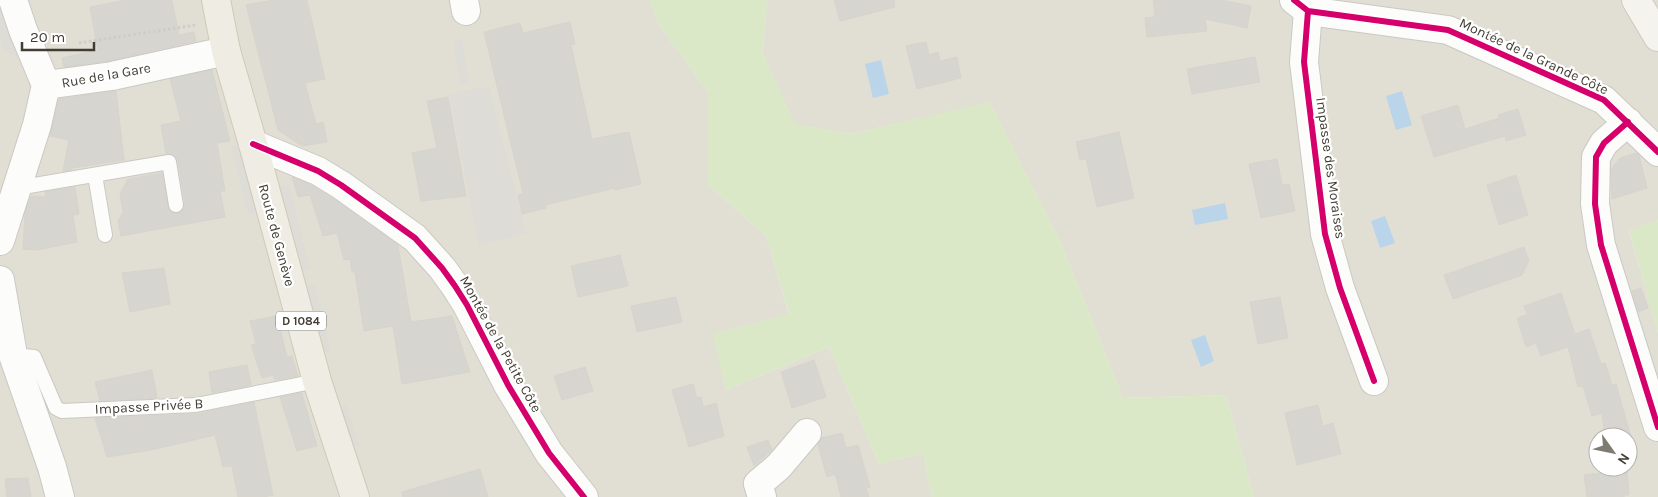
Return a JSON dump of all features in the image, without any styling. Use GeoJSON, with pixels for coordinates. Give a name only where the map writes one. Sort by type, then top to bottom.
{"type":"FeatureCollection","features":[{"type":"Feature","properties":{"kind":"main road","name":"Route de Genève"},"geometry":{"type":"LineString","coordinates":[[216,0],[226,51],[317,381],[355,497]]}},
{"type":"Feature","properties":{"kind":"street","name":"Rue de la Gare"},"geometry":{"type":"LineString","coordinates":[[13,0],[23,30],[46,85],[112,76],[226,51]]}},
{"type":"Feature","properties":{"kind":"street"},"geometry":{"type":"LineString","coordinates":[[1636,0],[1658,37]]}},
{"type":"Feature","properties":{"kind":"street","name":"Montée de la Grande Côte"},"geometry":{"type":"LineString","coordinates":[[1301,6],[1448,30],[1604,100],[1658,152]]}},
{"type":"Feature","properties":{"kind":"street","name":"Impasse des Moraises"},"geometry":{"type":"LineString","coordinates":[[1301,6],[1304,62],[1325,234],[1340,288],[1374,381]]}},
{"type":"Feature","properties":{"kind":"street"},"geometry":{"type":"LineString","coordinates":[[0,241],[37,125],[46,85]]}},
{"type":"Feature","properties":{"kind":"street"},"geometry":{"type":"LineString","coordinates":[[1623,117],[1596,157],[1595,204],[1601,245],[1658,427]]}},
{"type":"Feature","properties":{"kind":"street","name":"Montée de la Petite Côte"},"geometry":{"type":"LineString","coordinates":[[253,144],[318,171],[342,185],[415,238],[442,268],[455,286],[467,305],[508,385],[549,454],[584,497]]}},
{"type":"Feature","properties":{"kind":"street"},"geometry":{"type":"LineString","coordinates":[[0,280],[13,355],[52,468],[60,497]]}},
{"type":"Feature","properties":{"kind":"street"},"geometry":{"type":"LineString","coordinates":[[762,497],[758,484],[779,466],[807,433]]}},
{"type":"Feature","properties":{"kind":"lane"},"geometry":{"type":"LineString","coordinates":[[17,188],[169,162],[176,205]]}},
{"type":"Feature","properties":{"kind":"lane"},"geometry":{"type":"LineString","coordinates":[[94,175],[105,235]]}},
{"type":"Feature","properties":{"kind":"lane","name":"Impasse Privée B"},"geometry":{"type":"LineString","coordinates":[[13,355],[34,358],[56,408],[62,411],[196,405],[317,381]]}},
{"type":"Feature","properties":{"kind":"path"},"geometry":{"type":"LineString","coordinates":[[79,43],[202,24]]}},
{"type":"Feature","properties":{"kind":"shaded area"},"geometry":{"type":"Polygon","coordinates":[[[0,0],[650,0],[658,23],[708,92],[708,185],[766,236],[789,315],[714,334],[726,390],[829,347],[879,464],[923,453],[932,497],[0,497],[0,0]]]}},
{"type":"Feature","properties":{"kind":"shaded area"},"geometry":{"type":"Polygon","coordinates":[[[0,0],[31,65],[3,50],[0,39],[0,0]]]}},
{"type":"Feature","properties":{"kind":"shaded area"},"geometry":{"type":"Polygon","coordinates":[[[767,0],[1658,0],[1658,220],[1629,231],[1658,333],[1658,497],[1254,497],[1226,395],[1123,398],[1060,241],[990,103],[849,134],[794,124],[763,54],[767,0]]]}},
{"type":"Feature","properties":{"kind":"shaded area"},"geometry":{"type":"Polygon","coordinates":[[[462,39],[469,84],[460,85],[453,40],[462,39]]]}},
{"type":"Feature","properties":{"kind":"shaded area"},"geometry":{"type":"Polygon","coordinates":[[[489,86],[526,233],[479,246],[449,95],[489,86]]]}},
{"type":"Feature","properties":{"kind":"shaded area"},"geometry":{"type":"Polygon","coordinates":[[[240,144],[257,212],[248,215],[231,146],[240,144]]]}},
{"type":"Feature","properties":{"kind":"shaded area"},"geometry":{"type":"Polygon","coordinates":[[[289,185],[310,269],[300,272],[278,187],[289,185]]]}},
{"type":"Feature","properties":{"kind":"shaded area"},"geometry":{"type":"Polygon","coordinates":[[[314,284],[331,351],[322,354],[305,286],[314,284]]]}},
{"type":"Feature","properties":{"kind":"shaded area"},"geometry":{"type":"Polygon","coordinates":[[[346,405],[360,446],[352,448],[338,407],[346,405]]]}},
{"type":"Feature","properties":{"kind":"green space"},"geometry":{"type":"Polygon","coordinates":[[[650,0],[767,0],[763,54],[795,124],[850,134],[990,102],[1060,241],[1123,398],[1226,395],[1254,497],[932,497],[923,453],[879,464],[829,347],[726,390],[713,334],[789,314],[766,236],[708,185],[708,92],[658,23],[650,0]]]}},
{"type":"Feature","properties":{"kind":"green space"},"geometry":{"type":"Polygon","coordinates":[[[1658,220],[1658,333],[1629,230],[1658,220]]]}},
{"type":"Feature","properties":{"kind":"water"},"geometry":{"type":"Polygon","coordinates":[[[881,60],[889,94],[873,98],[865,64],[881,60]]]}},
{"type":"Feature","properties":{"kind":"water"},"geometry":{"type":"Polygon","coordinates":[[[1402,91],[1412,125],[1396,130],[1386,96],[1402,91]]]}},
{"type":"Feature","properties":{"kind":"water"},"geometry":{"type":"Polygon","coordinates":[[[1225,203],[1228,219],[1195,225],[1192,210],[1225,203]]]}},
{"type":"Feature","properties":{"kind":"water"},"geometry":{"type":"Polygon","coordinates":[[[1385,216],[1395,243],[1380,248],[1371,221],[1385,216]]]}},
{"type":"Feature","properties":{"kind":"water"},"geometry":{"type":"Polygon","coordinates":[[[1205,335],[1214,361],[1201,367],[1191,340],[1205,335]]]}},
{"type":"Feature","properties":{"kind":"building"},"geometry":{"type":"Polygon","coordinates":[[[126,0],[172,0],[179,35],[194,32],[196,41],[109,61],[64,67],[62,58],[98,50],[90,7],[126,0]]]}},
{"type":"Feature","properties":{"kind":"building"},"geometry":{"type":"Polygon","coordinates":[[[273,0],[307,0],[325,79],[305,83],[316,124],[323,122],[327,142],[302,146],[278,130],[246,5],[273,0]]]}},
{"type":"Feature","properties":{"kind":"building"},"geometry":{"type":"Polygon","coordinates":[[[834,0],[894,0],[895,7],[840,21],[834,0]]]}},
{"type":"Feature","properties":{"kind":"building"},"geometry":{"type":"Polygon","coordinates":[[[1153,0],[1221,0],[1251,6],[1247,28],[1205,19],[1207,31],[1147,37],[1145,18],[1155,17],[1153,0]]]}},
{"type":"Feature","properties":{"kind":"building"},"geometry":{"type":"Polygon","coordinates":[[[570,22],[575,44],[571,45],[592,139],[629,132],[641,184],[615,190],[615,188],[545,205],[546,208],[522,214],[518,195],[523,194],[484,32],[520,23],[523,33],[570,22]]]}},
{"type":"Feature","properties":{"kind":"building"},"geometry":{"type":"Polygon","coordinates":[[[926,42],[929,55],[938,52],[940,61],[957,57],[961,78],[917,89],[906,46],[926,42]]]}},
{"type":"Feature","properties":{"kind":"building"},"geometry":{"type":"Polygon","coordinates":[[[1255,57],[1260,82],[1192,94],[1187,69],[1255,57]]]}},
{"type":"Feature","properties":{"kind":"building"},"geometry":{"type":"Polygon","coordinates":[[[212,70],[230,141],[217,143],[225,191],[220,191],[225,217],[121,236],[118,221],[123,212],[120,194],[128,179],[162,173],[169,210],[177,214],[184,209],[185,204],[178,161],[172,154],[166,154],[161,125],[181,121],[170,79],[212,70]]]}},
{"type":"Feature","properties":{"kind":"building"},"geometry":{"type":"Polygon","coordinates":[[[116,91],[124,160],[63,171],[69,140],[50,136],[59,99],[116,91]]]}},
{"type":"Feature","properties":{"kind":"building"},"geometry":{"type":"Polygon","coordinates":[[[448,97],[466,196],[421,201],[412,153],[437,148],[427,101],[448,97]]]}},
{"type":"Feature","properties":{"kind":"building"},"geometry":{"type":"Polygon","coordinates":[[[1458,105],[1465,129],[1499,118],[1498,115],[1518,109],[1526,135],[1506,141],[1505,136],[1434,157],[1421,116],[1458,105]]]}},
{"type":"Feature","properties":{"kind":"building"},"geometry":{"type":"Polygon","coordinates":[[[1119,132],[1134,198],[1097,207],[1086,159],[1080,160],[1076,142],[1119,132]]]}},
{"type":"Feature","properties":{"kind":"building"},"geometry":{"type":"Polygon","coordinates":[[[1636,153],[1639,155],[1647,188],[1612,199],[1611,169],[1620,158],[1636,153]]]}},
{"type":"Feature","properties":{"kind":"building"},"geometry":{"type":"Polygon","coordinates":[[[1277,159],[1282,185],[1289,184],[1295,211],[1261,218],[1249,164],[1277,159]]]}},
{"type":"Feature","properties":{"kind":"building"},"geometry":{"type":"Polygon","coordinates":[[[1516,175],[1528,215],[1499,225],[1487,185],[1516,175]]]}},
{"type":"Feature","properties":{"kind":"building"},"geometry":{"type":"Polygon","coordinates":[[[292,177],[311,185],[332,198],[398,245],[411,322],[452,316],[470,372],[402,384],[393,326],[364,331],[355,272],[352,272],[350,259],[344,260],[337,233],[323,236],[310,195],[298,197],[292,177]]]}},
{"type":"Feature","properties":{"kind":"building"},"geometry":{"type":"Polygon","coordinates":[[[75,187],[79,214],[73,215],[77,242],[37,250],[23,249],[25,213],[31,196],[46,197],[45,192],[75,187]]]}},
{"type":"Feature","properties":{"kind":"building"},"geometry":{"type":"Polygon","coordinates":[[[1524,247],[1529,261],[1522,275],[1453,299],[1444,275],[1524,247]]]}},
{"type":"Feature","properties":{"kind":"building"},"geometry":{"type":"Polygon","coordinates":[[[620,255],[628,286],[578,297],[571,266],[620,255]]]}},
{"type":"Feature","properties":{"kind":"building"},"geometry":{"type":"Polygon","coordinates":[[[164,268],[170,304],[130,312],[122,273],[164,268]]]}},
{"type":"Feature","properties":{"kind":"building"},"geometry":{"type":"Polygon","coordinates":[[[1641,288],[1648,308],[1638,312],[1632,291],[1641,288]]]}},
{"type":"Feature","properties":{"kind":"building"},"geometry":{"type":"Polygon","coordinates":[[[1561,293],[1575,334],[1589,329],[1601,364],[1605,363],[1612,385],[1616,384],[1628,427],[1604,427],[1602,413],[1592,416],[1583,386],[1578,387],[1568,347],[1541,356],[1536,343],[1526,347],[1517,318],[1527,315],[1524,306],[1561,293]]]}},
{"type":"Feature","properties":{"kind":"building"},"geometry":{"type":"Polygon","coordinates":[[[676,297],[682,322],[637,332],[631,306],[676,297]]]}},
{"type":"Feature","properties":{"kind":"building"},"geometry":{"type":"Polygon","coordinates":[[[1280,297],[1288,338],[1258,344],[1250,302],[1280,297]]]}},
{"type":"Feature","properties":{"kind":"building"},"geometry":{"type":"Polygon","coordinates":[[[277,316],[287,357],[292,356],[298,376],[275,380],[273,375],[262,378],[251,345],[256,344],[250,321],[277,316]]]}},
{"type":"Feature","properties":{"kind":"building"},"geometry":{"type":"Polygon","coordinates":[[[814,360],[826,397],[792,408],[781,372],[814,360]]]}},
{"type":"Feature","properties":{"kind":"building"},"geometry":{"type":"Polygon","coordinates":[[[247,365],[251,385],[212,393],[209,372],[247,365]]]}},
{"type":"Feature","properties":{"kind":"building"},"geometry":{"type":"Polygon","coordinates":[[[585,367],[593,391],[562,400],[554,376],[585,367]]]}},
{"type":"Feature","properties":{"kind":"building"},"geometry":{"type":"Polygon","coordinates":[[[152,370],[157,398],[100,401],[95,382],[152,370]]]}},
{"type":"Feature","properties":{"kind":"building"},"geometry":{"type":"Polygon","coordinates":[[[693,384],[697,398],[701,397],[703,407],[716,403],[724,436],[689,447],[672,390],[693,384]]]}},
{"type":"Feature","properties":{"kind":"building"},"geometry":{"type":"Polygon","coordinates":[[[302,393],[317,446],[297,451],[280,397],[302,393]]]}},
{"type":"Feature","properties":{"kind":"building"},"geometry":{"type":"Polygon","coordinates":[[[254,402],[273,495],[263,497],[238,497],[232,466],[223,467],[215,435],[151,450],[107,457],[95,418],[197,414],[254,402]]]}},
{"type":"Feature","properties":{"kind":"building"},"geometry":{"type":"Polygon","coordinates":[[[1318,405],[1323,426],[1333,423],[1341,454],[1297,465],[1285,413],[1318,405]]]}},
{"type":"Feature","properties":{"kind":"building"},"geometry":{"type":"Polygon","coordinates":[[[842,433],[846,448],[858,445],[870,487],[866,488],[869,497],[841,497],[835,474],[827,477],[818,445],[821,438],[842,433]]]}},
{"type":"Feature","properties":{"kind":"building"},"geometry":{"type":"Polygon","coordinates":[[[768,440],[772,450],[754,466],[747,447],[768,440]]]}},
{"type":"Feature","properties":{"kind":"building"},"geometry":{"type":"Polygon","coordinates":[[[480,469],[488,497],[403,497],[402,492],[480,469]]]}},
{"type":"Feature","properties":{"kind":"building"},"geometry":{"type":"Polygon","coordinates":[[[1584,475],[1588,475],[1588,477],[1628,477],[1629,495],[1624,495],[1624,497],[1587,497],[1584,475]]]}},
{"type":"Feature","properties":{"kind":"building"},"geometry":{"type":"Polygon","coordinates":[[[28,478],[31,497],[7,497],[5,479],[28,478]]]}},
{"type":"Feature","properties":{"kind":"cycle path"},"geometry":{"type":"LineString","coordinates":[[1294,0],[1308,11],[1448,30],[1604,100],[1658,152]]}},
{"type":"Feature","properties":{"kind":"cycle path"},"geometry":{"type":"LineString","coordinates":[[1308,11],[1304,62],[1325,234],[1340,288],[1374,381]]}},
{"type":"Feature","properties":{"kind":"cycle path"},"geometry":{"type":"LineString","coordinates":[[1628,122],[1604,143],[1596,157],[1595,204],[1601,245],[1658,427]]}},
{"type":"Feature","properties":{"kind":"cycle path"},"geometry":{"type":"LineString","coordinates":[[253,144],[318,171],[341,185],[415,238],[442,268],[455,286],[467,305],[508,385],[549,453],[584,497]]}}]}
